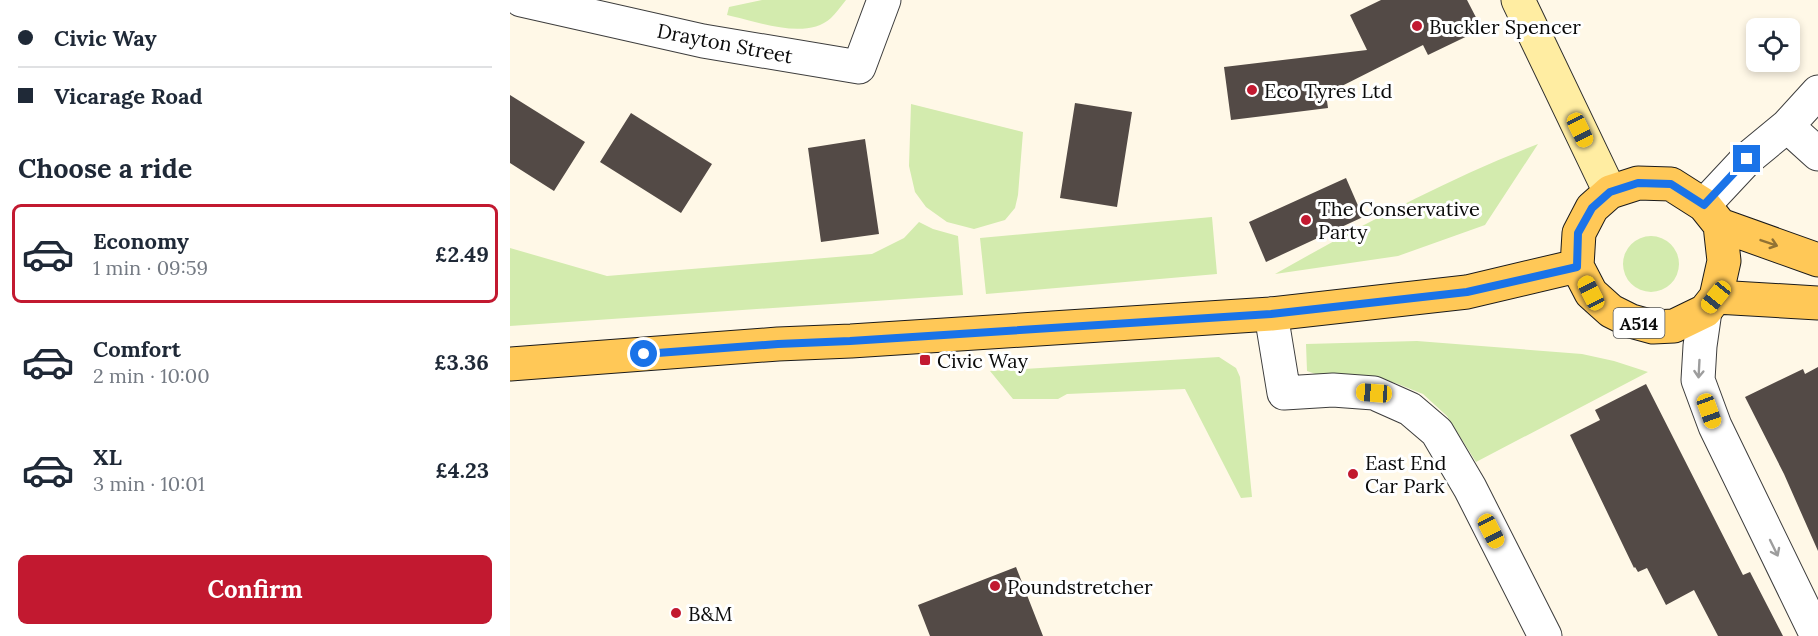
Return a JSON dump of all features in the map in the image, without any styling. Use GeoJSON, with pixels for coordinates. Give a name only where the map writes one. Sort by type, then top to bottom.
{"type":"FeatureCollection","features":[{"type":"Feature","properties":{"kind":"main road"},"geometry":{"type":"LineString","coordinates":[[1518,0],[1610,192]]}},
{"type":"Feature","properties":{"kind":"main road"},"geometry":{"type":"LineString","coordinates":[[510,364],[778,344],[1271,314],[1467,292],[1577,267],[1578,233],[1592,208],[1610,192],[1638,183],[1671,184],[1712,215],[1818,260]]}},
{"type":"Feature","properties":{"kind":"main road"},"geometry":{"type":"LineString","coordinates":[[1710,304],[1724,261],[1712,215]]}},
{"type":"Feature","properties":{"kind":"main road","name":"A514"},"geometry":{"type":"LineString","coordinates":[[1577,267],[1591,293],[1611,311],[1631,321],[1653,327],[1674,326],[1710,304],[1818,303]]}},
{"type":"Feature","properties":{"kind":"street","name":"Drayton Street"},"geometry":{"type":"LineString","coordinates":[[521,0],[702,41],[859,68],[884,0]]}},
{"type":"Feature","properties":{"kind":"street"},"geometry":{"type":"LineString","coordinates":[[1712,215],[1747,159],[1787,126],[1818,92]]}},
{"type":"Feature","properties":{"kind":"street"},"geometry":{"type":"LineString","coordinates":[[1787,126],[1818,154]]}},
{"type":"Feature","properties":{"kind":"street"},"geometry":{"type":"LineString","coordinates":[[1710,304],[1700,346],[1698,380],[1715,426],[1817,636]]}},
{"type":"Feature","properties":{"kind":"street"},"geometry":{"type":"LineString","coordinates":[[1271,314],[1284,393],[1333,390],[1374,393],[1410,409],[1437,432],[1470,488],[1545,636]]}},
{"type":"Feature","properties":{"kind":"green space"},"geometry":{"type":"Polygon","coordinates":[[[762,0],[846,0],[831,18],[821,25],[808,28],[795,29],[766,25],[727,15],[729,7],[762,0]]]}},
{"type":"Feature","properties":{"kind":"green space"},"geometry":{"type":"Polygon","coordinates":[[[911,104],[1023,132],[1018,195],[1015,208],[1005,220],[974,229],[947,222],[926,207],[915,192],[909,166],[911,104]]]}},
{"type":"Feature","properties":{"kind":"green space"},"geometry":{"type":"Polygon","coordinates":[[[1538,144],[1485,225],[1398,256],[1275,274],[1404,204],[1470,172],[1538,144]]]}},
{"type":"Feature","properties":{"kind":"green space"},"geometry":{"type":"Polygon","coordinates":[[[1212,217],[1217,274],[986,294],[980,238],[1212,217]]]}},
{"type":"Feature","properties":{"kind":"green space"},"geometry":{"type":"Polygon","coordinates":[[[919,222],[933,229],[958,236],[963,295],[510,326],[510,248],[607,276],[872,254],[904,238],[919,222]]]}},
{"type":"Feature","properties":{"kind":"green space"},"geometry":{"type":"Polygon","coordinates":[[[1651,236],[1662,238],[1671,244],[1677,253],[1679,264],[1677,275],[1671,284],[1662,290],[1651,292],[1640,290],[1631,284],[1625,275],[1623,264],[1625,253],[1631,244],[1640,238],[1651,236]]]}},
{"type":"Feature","properties":{"kind":"green space"},"geometry":{"type":"Polygon","coordinates":[[[1417,341],[1582,354],[1648,372],[1476,462],[1447,416],[1423,394],[1375,377],[1351,375],[1324,377],[1307,371],[1306,344],[1417,341]]]}},
{"type":"Feature","properties":{"kind":"green space"},"geometry":{"type":"Polygon","coordinates":[[[1219,357],[1236,368],[1240,377],[1252,497],[1241,498],[1185,389],[1067,394],[1058,399],[1013,399],[990,371],[1219,357]]]}},
{"type":"Feature","properties":{"kind":"building"},"geometry":{"type":"Polygon","coordinates":[[[1381,0],[1467,0],[1482,29],[1428,55],[1423,45],[1326,94],[1328,108],[1231,120],[1224,67],[1367,50],[1350,15],[1381,0]]]}},
{"type":"Feature","properties":{"kind":"building"},"geometry":{"type":"Polygon","coordinates":[[[510,95],[585,142],[554,191],[510,163],[510,95]]]}},
{"type":"Feature","properties":{"kind":"building"},"geometry":{"type":"Polygon","coordinates":[[[1075,103],[1132,112],[1117,207],[1060,198],[1075,103]]]}},
{"type":"Feature","properties":{"kind":"building"},"geometry":{"type":"Polygon","coordinates":[[[631,113],[712,164],[681,213],[600,162],[631,113]]]}},
{"type":"Feature","properties":{"kind":"building"},"geometry":{"type":"Polygon","coordinates":[[[865,139],[879,234],[821,242],[808,148],[865,139]]]}},
{"type":"Feature","properties":{"kind":"building","name":"The Conservative Party"},"geometry":{"type":"Polygon","coordinates":[[[1346,178],[1363,217],[1266,262],[1249,222],[1346,178]]]}},
{"type":"Feature","properties":{"kind":"building"},"geometry":{"type":"Polygon","coordinates":[[[1818,367],[1818,551],[1784,474],[1745,397],[1803,369],[1805,374],[1818,367]]]}},
{"type":"Feature","properties":{"kind":"building"},"geometry":{"type":"Polygon","coordinates":[[[1646,384],[1743,575],[1750,572],[1783,636],[1718,636],[1694,590],[1666,605],[1647,568],[1638,572],[1634,568],[1570,435],[1600,420],[1595,410],[1646,384]]]}},
{"type":"Feature","properties":{"kind":"building","name":"Poundstretcher"},"geometry":{"type":"Polygon","coordinates":[[[1016,567],[1043,636],[930,636],[918,605],[1016,567]]]}},
{"type":"Feature","properties":{"kind":"place","name":"Buckler Spencer"},"geometry":{"type":"Point","coordinates":[1417,26]}},
{"type":"Feature","properties":{"kind":"place","name":"Eco Tyres Ltd"},"geometry":{"type":"Point","coordinates":[1252,90]}},
{"type":"Feature","properties":{"kind":"place","name":"The Conservative Party"},"geometry":{"type":"Point","coordinates":[1306,220]}},
{"type":"Feature","properties":{"kind":"place","name":"Civic Way"},"geometry":{"type":"Point","coordinates":[925,360]}},
{"type":"Feature","properties":{"kind":"place","name":"East End Car Park"},"geometry":{"type":"Point","coordinates":[1353,474]}},
{"type":"Feature","properties":{"kind":"place","name":"Poundstretcher"},"geometry":{"type":"Point","coordinates":[995,586]}},
{"type":"Feature","properties":{"kind":"place","name":"B&M"},"geometry":{"type":"Point","coordinates":[676,613]}},
{"type":"Feature","properties":{"kind":"route"},"geometry":{"type":"LineString","coordinates":[[644,354],[1271,314],[1467,292],[1577,267],[1578,233],[1592,208],[1610,192],[1638,183],[1671,184],[1704,205],[1747,159]]}}]}
